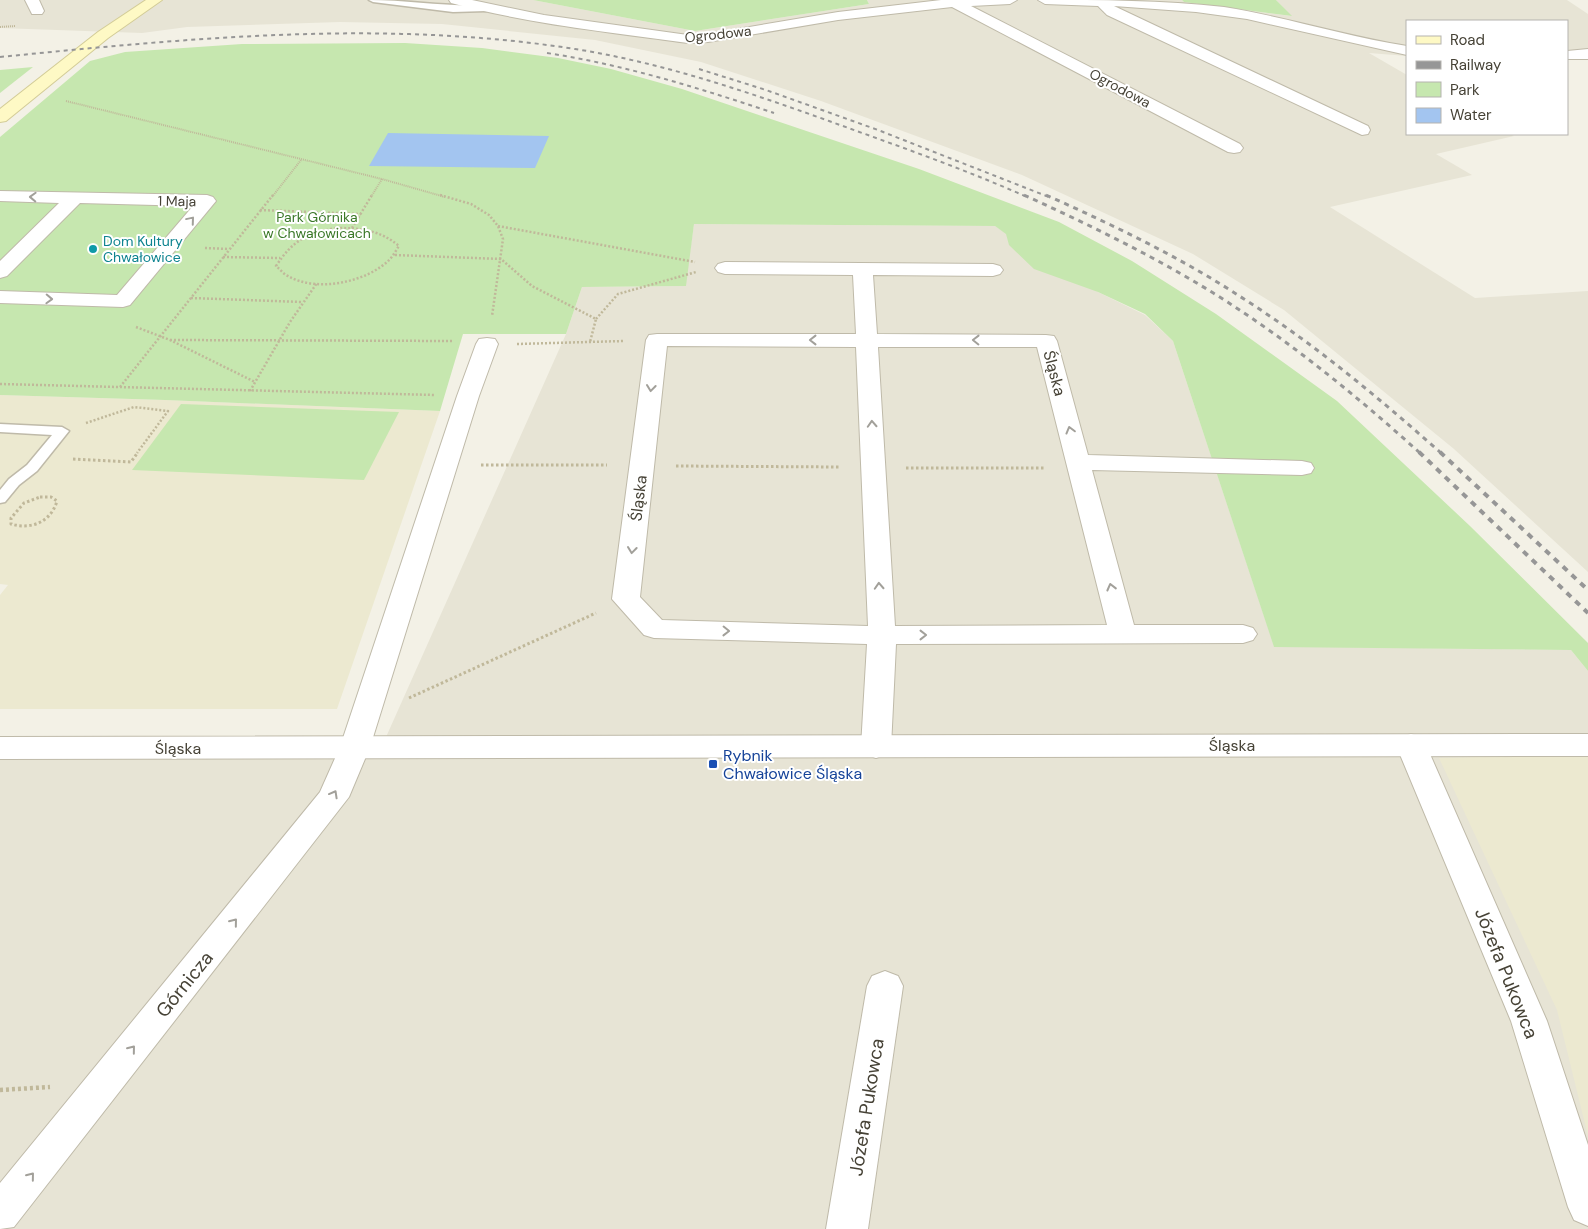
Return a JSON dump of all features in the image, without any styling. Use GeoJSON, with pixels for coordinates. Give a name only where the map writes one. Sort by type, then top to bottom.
{"type":"FeatureCollection","features":[{"type":"Feature","properties":{"kind":"main road"},"geometry":{"type":"LineString","coordinates":[[0,117],[103,35],[155,0]]}},
{"type":"Feature","properties":{"kind":"street","name":"Ogrodowa"},"geometry":{"type":"LineString","coordinates":[[456,0],[544,19],[656,36],[698,39],[838,16],[952,3],[1010,0]]}},
{"type":"Feature","properties":{"kind":"street"},"geometry":{"type":"LineString","coordinates":[[1045,0],[1118,2],[1246,15],[1377,46],[1406,51]]}},
{"type":"Feature","properties":{"kind":"street"},"geometry":{"type":"LineString","coordinates":[[1102,2],[1112,12],[1362,130]]}},
{"type":"Feature","properties":{"kind":"street","name":"Ogrodowa"},"geometry":{"type":"LineString","coordinates":[[952,3],[1234,148]]}},
{"type":"Feature","properties":{"kind":"street"},"geometry":{"type":"LineString","coordinates":[[1568,55],[1588,54]]}},
{"type":"Feature","properties":{"kind":"street","name":"1 Maja"},"geometry":{"type":"LineString","coordinates":[[0,196],[206,201],[123,301],[0,297]]}},
{"type":"Feature","properties":{"kind":"street"},"geometry":{"type":"LineString","coordinates":[[0,272],[74,199]]}},
{"type":"Feature","properties":{"kind":"street"},"geometry":{"type":"LineString","coordinates":[[725,268],[993,270]]}},
{"type":"Feature","properties":{"kind":"street"},"geometry":{"type":"LineString","coordinates":[[863,269],[882,635],[876,747]]}},
{"type":"Feature","properties":{"kind":"street","name":"Śląska"},"geometry":{"type":"LineString","coordinates":[[626,599],[657,340],[868,339],[1046,341],[1123,635]]}},
{"type":"Feature","properties":{"kind":"street"},"geometry":{"type":"LineString","coordinates":[[356,747],[386,650],[448,465],[468,396],[487,344]]}},
{"type":"Feature","properties":{"kind":"street"},"geometry":{"type":"LineString","coordinates":[[1080,465],[1302,468]]}},
{"type":"Feature","properties":{"kind":"street"},"geometry":{"type":"LineString","coordinates":[[626,599],[654,629],[882,635],[1243,634]]}},
{"type":"Feature","properties":{"kind":"street","name":"Śląska"},"geometry":{"type":"LineString","coordinates":[[0,748],[876,747],[1149,744],[1588,745]]}},
{"type":"Feature","properties":{"kind":"street","name":"Józefa Pukowca"},"geometry":{"type":"LineString","coordinates":[[1412,746],[1529,1020],[1588,1207]]}},
{"type":"Feature","properties":{"kind":"street","name":"Górnicza"},"geometry":{"type":"LineString","coordinates":[[0,1214],[333,797],[356,747]]}},
{"type":"Feature","properties":{"kind":"street","name":"Józefa Pukowca"},"geometry":{"type":"LineString","coordinates":[[847,1229],[884,986]]}},
{"type":"Feature","properties":{"kind":"lane"},"geometry":{"type":"LineString","coordinates":[[373,0],[453,9],[486,8]]}},
{"type":"Feature","properties":{"kind":"lane"},"geometry":{"type":"LineString","coordinates":[[0,428],[62,431],[32,468],[14,482],[0,499]]}},
{"type":"Feature","properties":{"kind":"path"},"geometry":{"type":"LineString","coordinates":[[65,101],[382,179],[471,204],[489,215],[498,226],[503,239],[487,344]]}},
{"type":"Feature","properties":{"kind":"path"},"geometry":{"type":"LineString","coordinates":[[120,388],[301,160]]}},
{"type":"Feature","properties":{"kind":"path"},"geometry":{"type":"LineString","coordinates":[[352,228],[382,179]]}},
{"type":"Feature","properties":{"kind":"path"},"geometry":{"type":"LineString","coordinates":[[260,210],[361,214]]}},
{"type":"Feature","properties":{"kind":"path"},"geometry":{"type":"LineString","coordinates":[[498,226],[700,263]]}},
{"type":"Feature","properties":{"kind":"path"},"geometry":{"type":"LineString","coordinates":[[336,228],[352,228],[369,230],[389,236],[399,246],[395,255],[382,268],[363,276],[338,282],[300,282],[281,274],[276,266],[295,240],[315,232],[336,228]]}},
{"type":"Feature","properties":{"kind":"path"},"geometry":{"type":"LineString","coordinates":[[395,255],[501,259],[532,286],[596,319]]}},
{"type":"Feature","properties":{"kind":"path"},"geometry":{"type":"LineString","coordinates":[[223,257],[281,258]]}},
{"type":"Feature","properties":{"kind":"path"},"geometry":{"type":"LineString","coordinates":[[590,342],[596,319],[618,294],[697,272]]}},
{"type":"Feature","properties":{"kind":"path"},"geometry":{"type":"LineString","coordinates":[[250,392],[282,340],[302,302],[316,283]]}},
{"type":"Feature","properties":{"kind":"path"},"geometry":{"type":"LineString","coordinates":[[191,298],[302,302]]}},
{"type":"Feature","properties":{"kind":"path"},"geometry":{"type":"LineString","coordinates":[[128,324],[170,340],[256,382]]}},
{"type":"Feature","properties":{"kind":"path"},"geometry":{"type":"LineString","coordinates":[[170,340],[463,341],[487,344],[657,340]]}},
{"type":"Feature","properties":{"kind":"path"},"geometry":{"type":"LineString","coordinates":[[0,384],[250,392],[468,396]]}},
{"type":"Feature","properties":{"kind":"path"},"geometry":{"type":"LineString","coordinates":[[76,459],[131,462],[168,411],[134,407],[115,413]]}},
{"type":"Feature","properties":{"kind":"path"},"geometry":{"type":"LineString","coordinates":[[448,465],[874,468],[1080,465]]}},
{"type":"Feature","properties":{"kind":"path"},"geometry":{"type":"LineString","coordinates":[[40,497],[51,497],[57,501],[45,520],[35,525],[22,526],[11,524],[10,521],[24,503],[40,497]]}},
{"type":"Feature","properties":{"kind":"path"},"geometry":{"type":"LineString","coordinates":[[370,702],[404,700],[626,599]]}},
{"type":"Feature","properties":{"kind":"shaded area"},"geometry":{"type":"Polygon","coordinates":[[[0,0],[533,0],[695,31],[869,4],[867,0],[1182,0],[1184,2],[1291,16],[1276,0],[1567,0],[1588,14],[1588,58],[1568,58],[1568,20],[1406,20],[1406,56],[1369,53],[1406,74],[1406,135],[1514,136],[1436,154],[1472,175],[1330,207],[1475,298],[1588,291],[1588,572],[1454,449],[1284,310],[1193,254],[1022,175],[821,101],[701,62],[595,40],[442,24],[340,22],[187,27],[142,33],[0,28],[0,0]]]}},
{"type":"Feature","properties":{"kind":"shaded area"},"geometry":{"type":"Polygon","coordinates":[[[694,224],[995,226],[1098,292],[1145,315],[1173,341],[1274,646],[1571,650],[1588,671],[1588,1229],[0,1229],[0,760],[378,755],[566,334],[582,287],[685,286],[694,224]]]}},
{"type":"Feature","properties":{"kind":"shaded area"},"geometry":{"type":"Polygon","coordinates":[[[0,395],[440,411],[337,709],[0,709],[0,595],[8,585],[0,584],[0,395]]]}},
{"type":"Feature","properties":{"kind":"shaded area"},"geometry":{"type":"Polygon","coordinates":[[[1588,754],[1588,1136],[1557,1010],[1439,758],[1588,754]]]}},
{"type":"Feature","properties":{"kind":"green space"},"geometry":{"type":"Polygon","coordinates":[[[533,0],[867,0],[869,4],[695,31],[533,0]]]}},
{"type":"Feature","properties":{"kind":"green space"},"geometry":{"type":"Polygon","coordinates":[[[1182,0],[1276,0],[1292,16],[1184,2],[1182,0]]]}},
{"type":"Feature","properties":{"kind":"green space","name":"Park Górnika w Chwałowicach"},"geometry":{"type":"Polygon","coordinates":[[[405,43],[482,48],[558,58],[611,69],[682,89],[919,169],[1059,222],[1132,261],[1216,314],[1337,401],[1470,526],[1588,643],[1588,671],[1571,650],[1274,647],[1173,341],[1145,314],[1098,292],[1034,269],[1009,245],[1006,234],[995,226],[694,224],[686,286],[582,287],[566,334],[463,334],[440,411],[0,395],[0,137],[90,61],[125,52],[242,44],[405,43]]]}},
{"type":"Feature","properties":{"kind":"green space"},"geometry":{"type":"Polygon","coordinates":[[[33,67],[0,93],[0,70],[33,67]]]}},
{"type":"Feature","properties":{"kind":"green space"},"geometry":{"type":"Polygon","coordinates":[[[181,404],[399,412],[364,480],[132,470],[181,404]]]}},
{"type":"Feature","properties":{"kind":"water"},"geometry":{"type":"Polygon","coordinates":[[[388,133],[549,136],[535,168],[369,166],[388,133]]]}},
{"type":"Feature","properties":{"kind":"railway"},"geometry":{"type":"LineString","coordinates":[[0,57],[216,38],[359,33],[503,40],[575,49],[640,62],[735,89],[928,157],[1027,197]]}},
{"type":"Feature","properties":{"kind":"railway"},"geometry":{"type":"LineString","coordinates":[[547,53],[605,64],[662,78],[774,113]]}},
{"type":"Feature","properties":{"kind":"railway"},"geometry":{"type":"LineString","coordinates":[[699,69],[766,90],[878,130],[1049,197]]}},
{"type":"Feature","properties":{"kind":"railway"},"geometry":{"type":"LineString","coordinates":[[1024,195],[1128,245],[1229,303],[1279,337],[1328,374],[1420,453]]}},
{"type":"Feature","properties":{"kind":"railway"},"geometry":{"type":"LineString","coordinates":[[1046,195],[1149,244],[1199,271],[1247,301],[1298,336],[1347,374],[1441,453]]}},
{"type":"Feature","properties":{"kind":"railway"},"geometry":{"type":"LineString","coordinates":[[1419,452],[1588,613]]}},
{"type":"Feature","properties":{"kind":"railway"},"geometry":{"type":"LineString","coordinates":[[1440,452],[1588,590]]}},
{"type":"Feature","properties":{"kind":"place","name":"Dom Kultury Chwałowice"},"geometry":{"type":"Point","coordinates":[93,249]}},
{"type":"Feature","properties":{"kind":"place","name":"Rybnik Chwałowice Śląska"},"geometry":{"type":"Point","coordinates":[713,764]}}]}
